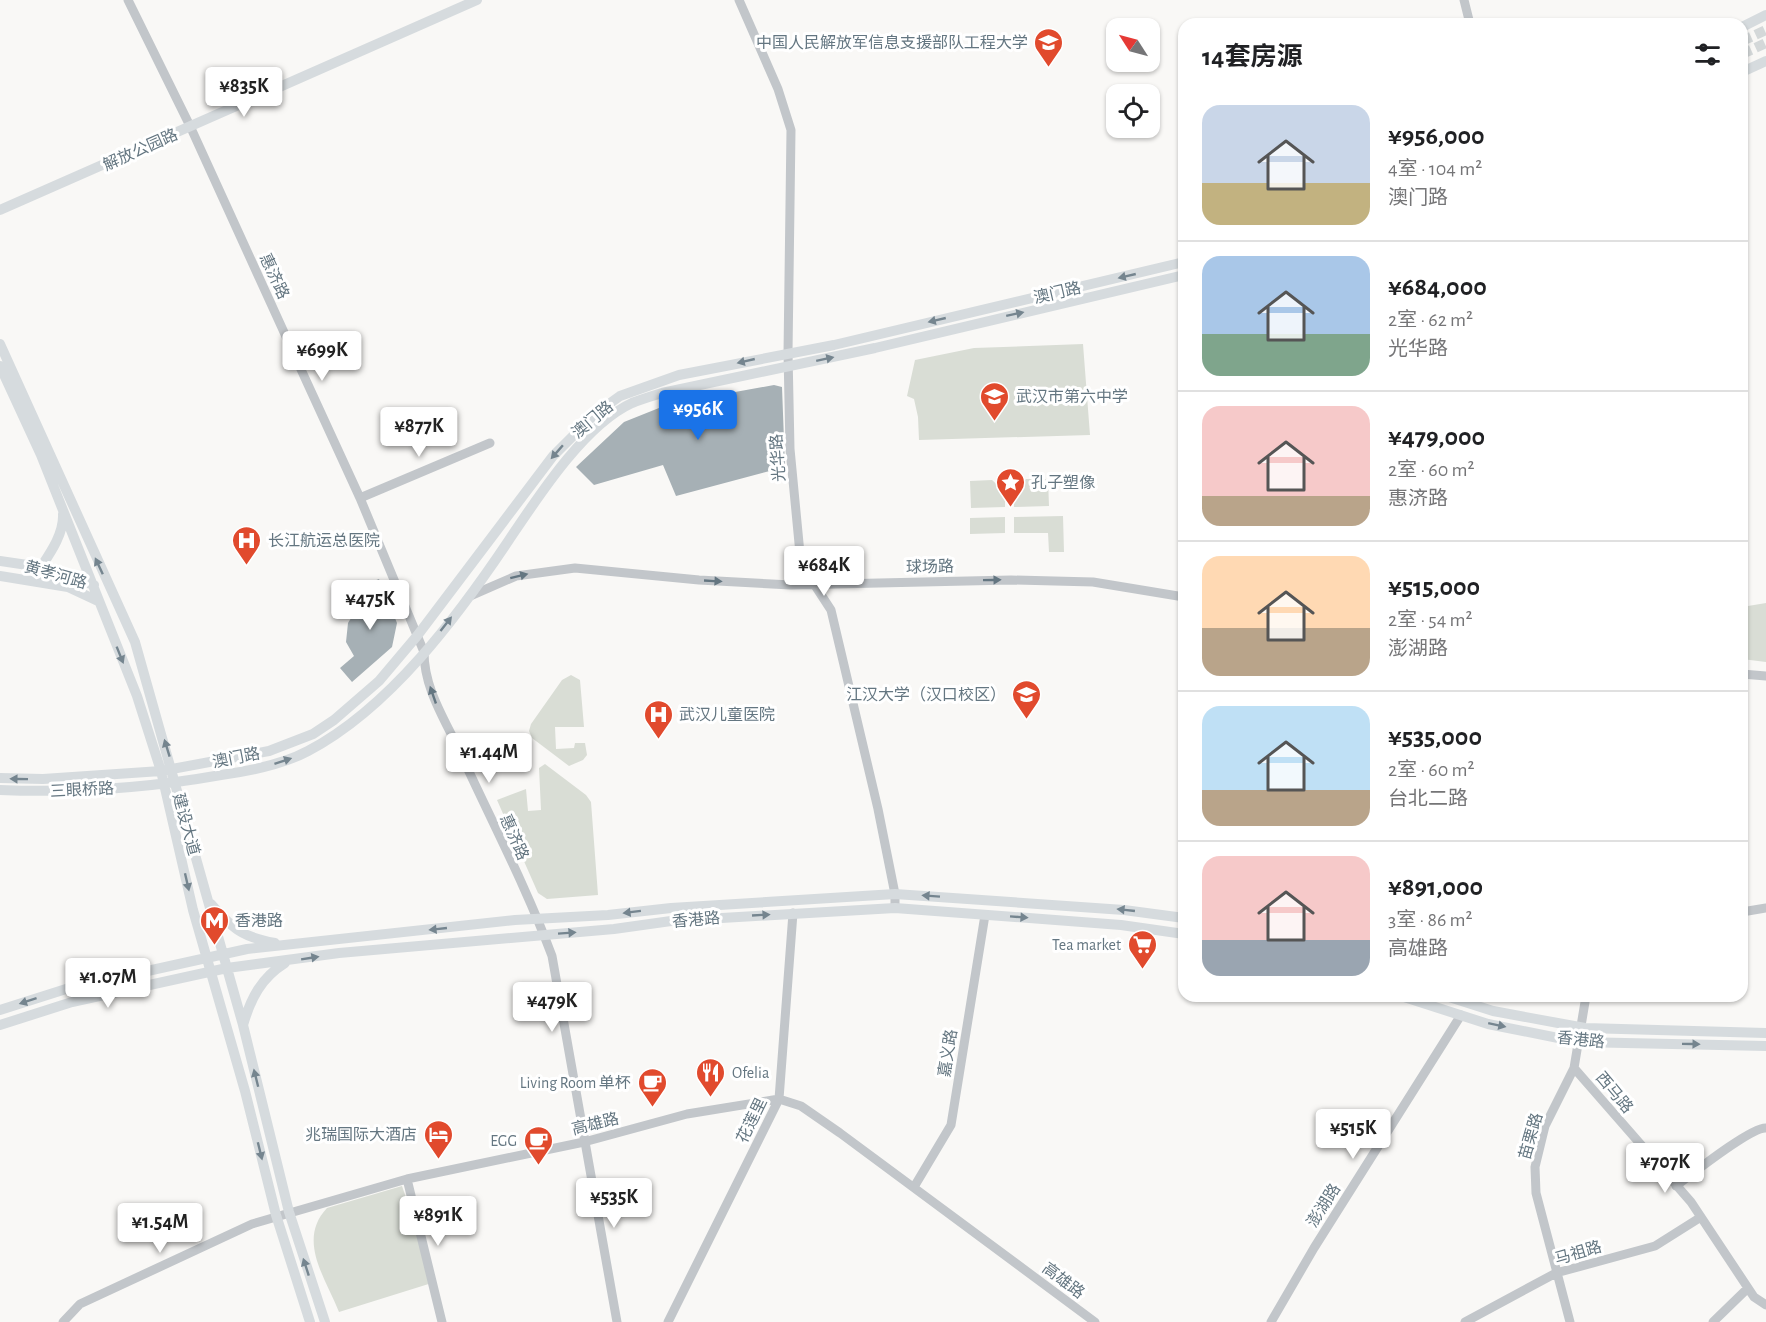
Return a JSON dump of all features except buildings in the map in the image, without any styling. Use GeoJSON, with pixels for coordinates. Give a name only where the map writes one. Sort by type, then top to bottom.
{"type":"FeatureCollection","features":[{"type":"Feature","properties":{"kind":"main road","name":"解放公园路"},"geometry":{"type":"LineString","coordinates":[[0,210],[477,0]]}},
{"type":"Feature","properties":{"kind":"main road"},"geometry":{"type":"LineString","coordinates":[[1748,24],[1764,17]]}},
{"type":"Feature","properties":{"kind":"main road"},"geometry":{"type":"LineString","coordinates":[[1748,69],[1766,61]]}},
{"type":"Feature","properties":{"kind":"main road","name":"澳门路"},"geometry":{"type":"LineString","coordinates":[[161,771],[269,751],[313,734],[334,720],[379,681],[417,636],[554,456],[595,414],[620,396],[647,384],[834,345],[1178,263]]}},
{"type":"Feature","properties":{"kind":"main road","name":"澳门路"},"geometry":{"type":"LineString","coordinates":[[164,785],[242,772],[306,752],[336,734],[374,705],[402,679],[424,651],[549,481],[605,422],[631,404],[662,393],[1178,277]]}},
{"type":"Feature","properties":{"kind":"main road","name":"建设大道"},"geometry":{"type":"LineString","coordinates":[[0,344],[135,642],[173,768],[243,1025],[289,1212],[324,1322]]}},
{"type":"Feature","properties":{"kind":"main road","name":"建设大道"},"geometry":{"type":"LineString","coordinates":[[0,366],[41,455],[137,696],[161,771],[207,956],[245,1091],[276,1215],[310,1322]]}},
{"type":"Feature","properties":{"kind":"main road"},"geometry":{"type":"LineString","coordinates":[[41,567],[54,547],[63,522],[62,508]]}},
{"type":"Feature","properties":{"kind":"main road","name":"黄孝河路"},"geometry":{"type":"LineString","coordinates":[[0,561],[41,567],[111,591]]}},
{"type":"Feature","properties":{"kind":"main road","name":"黄孝河路"},"geometry":{"type":"LineString","coordinates":[[0,576],[68,587],[98,600]]}},
{"type":"Feature","properties":{"kind":"main road","name":"三眼桥路"},"geometry":{"type":"LineString","coordinates":[[0,778],[43,779],[161,771]]}},
{"type":"Feature","properties":{"kind":"main road","name":"三眼桥路"},"geometry":{"type":"LineString","coordinates":[[0,790],[43,792],[164,785]]}},
{"type":"Feature","properties":{"kind":"main road","name":"香港路"},"geometry":{"type":"LineString","coordinates":[[0,1010],[66,989],[223,953],[537,919],[783,899],[895,894],[1124,910],[1178,917]]}},
{"type":"Feature","properties":{"kind":"main road"},"geometry":{"type":"LineString","coordinates":[[208,901],[234,929],[245,936],[287,945]]}},
{"type":"Feature","properties":{"kind":"main road","name":"香港路"},"geometry":{"type":"LineString","coordinates":[[0,1025],[72,1002],[227,968],[339,953],[614,929],[671,921],[895,908],[1121,925],[1178,933]]}},
{"type":"Feature","properties":{"kind":"main road"},"geometry":{"type":"LineString","coordinates":[[243,1025],[258,988],[274,970],[288,961]]}},
{"type":"Feature","properties":{"kind":"main road","name":"香港路"},"geometry":{"type":"LineString","coordinates":[[1420,1002],[1488,1024],[1578,1042],[1766,1046]]}},
{"type":"Feature","properties":{"kind":"main road","name":"香港路"},"geometry":{"type":"LineString","coordinates":[[1465,1002],[1493,1011],[1581,1028],[1766,1033]]}},
{"type":"Feature","properties":{"kind":"street","name":"惠济路"},"geometry":{"type":"LineString","coordinates":[[128,0],[190,126],[360,498],[424,651],[424,670],[437,707],[544,934],[552,956],[617,1322]]}},
{"type":"Feature","properties":{"kind":"street","name":"光华路"},"geometry":{"type":"LineString","coordinates":[[739,0],[778,89],[791,130],[788,353],[790,449],[801,564],[831,610],[878,809],[895,894],[895,908]]}},
{"type":"Feature","properties":{"kind":"street"},"geometry":{"type":"LineString","coordinates":[[1465,4],[1472,0]]}},
{"type":"Feature","properties":{"kind":"street"},"geometry":{"type":"LineString","coordinates":[[360,498],[490,443]]}},
{"type":"Feature","properties":{"kind":"street","name":"球场路"},"geometry":{"type":"LineString","coordinates":[[465,598],[516,576],[575,568],[699,580],[816,585],[865,582],[1093,582],[1178,596]]}},
{"type":"Feature","properties":{"kind":"street"},"geometry":{"type":"LineString","coordinates":[[1748,674],[1766,676]]}},
{"type":"Feature","properties":{"kind":"street"},"geometry":{"type":"LineString","coordinates":[[1748,911],[1766,908]]}},
{"type":"Feature","properties":{"kind":"street","name":"花莲里"},"geometry":{"type":"LineString","coordinates":[[668,1322],[779,1099],[793,913]]}},
{"type":"Feature","properties":{"kind":"street","name":"嘉义路"},"geometry":{"type":"LineString","coordinates":[[914,1187],[951,1125],[985,915]]}},
{"type":"Feature","properties":{"kind":"street","name":"苗栗路"},"geometry":{"type":"LineString","coordinates":[[1569,1322],[1536,1193],[1535,1167],[1545,1126],[1574,1068],[1585,1002]]}},
{"type":"Feature","properties":{"kind":"street","name":"澎湖路"},"geometry":{"type":"LineString","coordinates":[[1271,1322],[1314,1248],[1461,1015]]}},
{"type":"Feature","properties":{"kind":"street","name":"西马路"},"geometry":{"type":"LineString","coordinates":[[1574,1068],[1676,1186],[1701,1217],[1754,1297],[1766,1305]]}},
{"type":"Feature","properties":{"kind":"street","name":"高雄路"},"geometry":{"type":"LineString","coordinates":[[63,1322],[80,1305],[252,1224],[276,1215],[407,1179],[584,1142],[687,1114],[779,1099],[801,1106],[1095,1322]]}},
{"type":"Feature","properties":{"kind":"street"},"geometry":{"type":"LineString","coordinates":[[1676,1186],[1743,1138],[1761,1127],[1766,1128]]}},
{"type":"Feature","properties":{"kind":"street"},"geometry":{"type":"LineString","coordinates":[[407,1179],[442,1322]]}},
{"type":"Feature","properties":{"kind":"street","name":"马祖路"},"geometry":{"type":"LineString","coordinates":[[1465,1322],[1556,1273],[1655,1246],[1701,1217]]}},
{"type":"Feature","properties":{"kind":"street"},"geometry":{"type":"LineString","coordinates":[[1713,1322],[1748,1288]]}},
{"type":"Feature","properties":{"kind":"shaded area"},"geometry":{"type":"Polygon","coordinates":[[[1083,344],[1090,435],[919,440],[914,399],[907,396],[915,360],[974,348],[1083,344]]]}},
{"type":"Feature","properties":{"kind":"shaded area"},"geometry":{"type":"Polygon","coordinates":[[[1026,479],[1048,479],[1049,506],[1014,507],[1014,491],[1026,479]]]}},
{"type":"Feature","properties":{"kind":"shaded area"},"geometry":{"type":"Polygon","coordinates":[[[992,480],[1005,492],[1005,507],[971,508],[970,481],[992,480]]]}},
{"type":"Feature","properties":{"kind":"shaded area"},"geometry":{"type":"Polygon","coordinates":[[[1063,516],[1064,552],[1049,552],[1048,533],[1014,533],[1014,517],[1063,516]]]}},
{"type":"Feature","properties":{"kind":"shaded area"},"geometry":{"type":"Polygon","coordinates":[[[1005,517],[1005,533],[970,534],[970,518],[1005,517]]]}},
{"type":"Feature","properties":{"kind":"shaded area"},"geometry":{"type":"Polygon","coordinates":[[[1766,603],[1766,662],[1748,660],[1748,606],[1766,603]]]}},
{"type":"Feature","properties":{"kind":"shaded area"},"geometry":{"type":"Polygon","coordinates":[[[571,675],[580,680],[584,727],[555,727],[556,749],[574,748],[575,743],[585,743],[587,755],[583,760],[569,766],[532,738],[529,731],[531,724],[562,680],[571,675]]]}},
{"type":"Feature","properties":{"kind":"shaded area"},"geometry":{"type":"Polygon","coordinates":[[[545,764],[586,795],[591,802],[598,895],[547,899],[538,893],[497,800],[526,789],[528,811],[541,810],[539,768],[545,764]]]}},
{"type":"Feature","properties":{"kind":"shaded area"},"geometry":{"type":"Polygon","coordinates":[[[402,1186],[435,1282],[339,1312],[316,1259],[314,1233],[318,1220],[327,1208],[402,1186]]]}},
{"type":"Feature","properties":{"kind":"tunnel"},"geometry":{"type":"LineString","coordinates":[[1748,38],[1766,30]]}},
{"type":"Feature","properties":{"kind":"tunnel"},"geometry":{"type":"LineString","coordinates":[[1748,51],[1766,43]]}},
{"type":"Feature","properties":{"kind":"place","name":"中国人民解放军信息支援部队工程大学"},"geometry":{"type":"Point","coordinates":[1049,68]}},
{"type":"Feature","properties":{"kind":"place","name":"武汉市第六中学"},"geometry":{"type":"Point","coordinates":[995,422]}},
{"type":"Feature","properties":{"kind":"place","name":"孔子塑像"},"geometry":{"type":"Point","coordinates":[1010,508]}},
{"type":"Feature","properties":{"kind":"place","name":"长江航运总医院"},"geometry":{"type":"Point","coordinates":[247,566]}},
{"type":"Feature","properties":{"kind":"place","name":"江汉大学（汉口校区）"},"geometry":{"type":"Point","coordinates":[1027,720]}},
{"type":"Feature","properties":{"kind":"place","name":"武汉儿童医院"},"geometry":{"type":"Point","coordinates":[658,740]}},
{"type":"Feature","properties":{"kind":"place","name":"香港路"},"geometry":{"type":"Point","coordinates":[214,946]}},
{"type":"Feature","properties":{"kind":"place","name":"Tea market"},"geometry":{"type":"Point","coordinates":[1142,970]}},
{"type":"Feature","properties":{"kind":"place","name":"Ofelia"},"geometry":{"type":"Point","coordinates":[711,1098]}},
{"type":"Feature","properties":{"kind":"place","name":"Living Room 单杯"},"geometry":{"type":"Point","coordinates":[652,1108]}},
{"type":"Feature","properties":{"kind":"place","name":"兆瑞国际大酒店"},"geometry":{"type":"Point","coordinates":[438,1160]}},
{"type":"Feature","properties":{"kind":"place","name":"EGG"},"geometry":{"type":"Point","coordinates":[538,1166]}}]}
